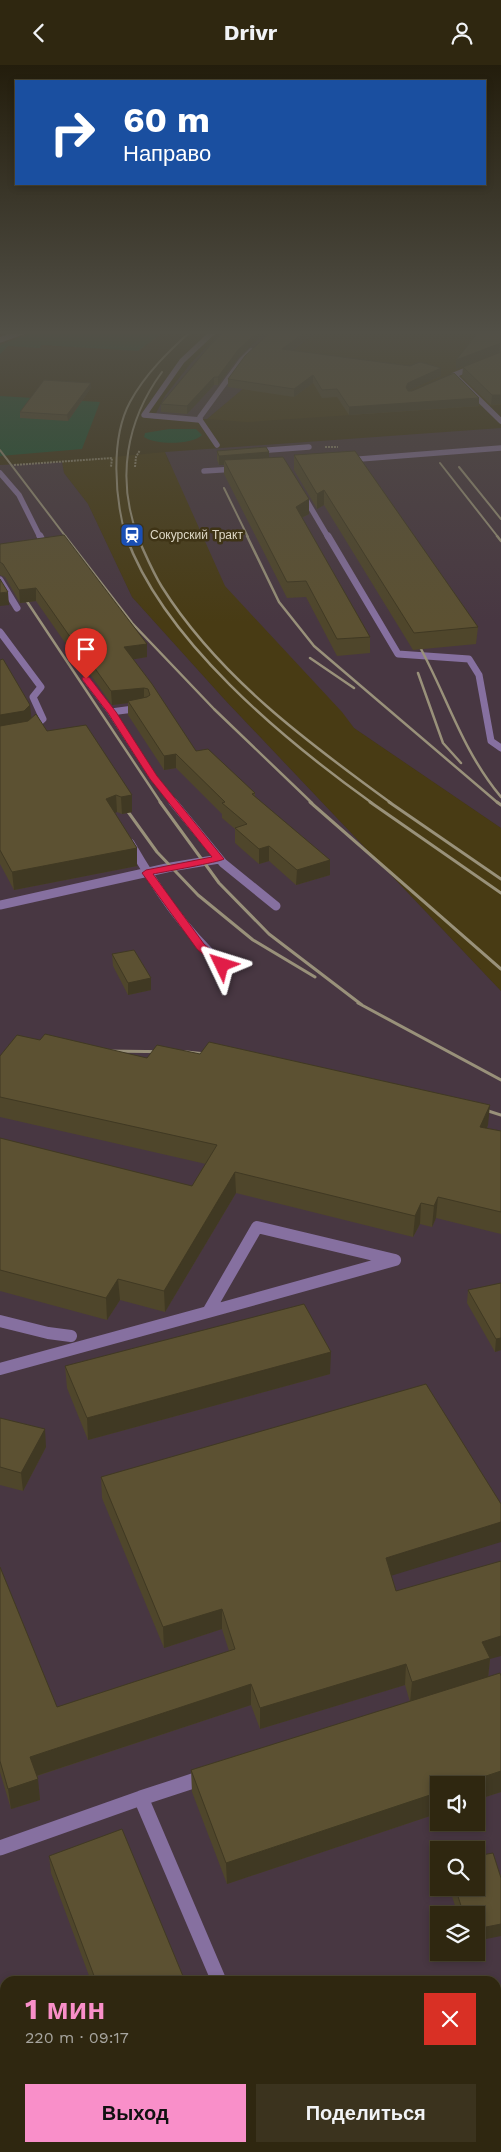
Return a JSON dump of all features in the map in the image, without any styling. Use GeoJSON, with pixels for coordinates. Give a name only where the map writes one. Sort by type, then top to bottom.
{"type":"FeatureCollection","features":[{"type":"Feature","properties":{"kind":"street"},"geometry":{"type":"LineString","coordinates":[[205,427],[219,447]]}},
{"type":"Feature","properties":{"kind":"street"},"geometry":{"type":"LineString","coordinates":[[252,451],[309,447]]}},
{"type":"Feature","properties":{"kind":"street"},"geometry":{"type":"LineString","coordinates":[[344,460],[501,448]]}},
{"type":"Feature","properties":{"kind":"street"},"geometry":{"type":"LineString","coordinates":[[204,471],[240,468]]}},
{"type":"Feature","properties":{"kind":"street"},"geometry":{"type":"LineString","coordinates":[[0,473],[19,495],[42,542],[26,544]]}},
{"type":"Feature","properties":{"kind":"street"},"geometry":{"type":"LineString","coordinates":[[300,489],[398,654],[469,659],[479,675],[491,741],[501,748]]}},
{"type":"Feature","properties":{"kind":"street"},"geometry":{"type":"LineString","coordinates":[[0,581],[17,608]]}},
{"type":"Feature","properties":{"kind":"street"},"geometry":{"type":"LineString","coordinates":[[0,632],[41,687],[33,697],[43,719],[28,732]]}},
{"type":"Feature","properties":{"kind":"street"},"geometry":{"type":"LineString","coordinates":[[0,648],[10,646]]}},
{"type":"Feature","properties":{"kind":"street"},"geometry":{"type":"LineString","coordinates":[[86,679],[111,712],[153,777],[219,859],[276,906]]}},
{"type":"Feature","properties":{"kind":"street"},"geometry":{"type":"LineString","coordinates":[[111,712],[145,707]]}},
{"type":"Feature","properties":{"kind":"street"},"geometry":{"type":"LineString","coordinates":[[125,834],[146,873],[201,947],[222,965]]}},
{"type":"Feature","properties":{"kind":"street"},"geometry":{"type":"LineString","coordinates":[[0,905],[202,861],[219,859]]}},
{"type":"Feature","properties":{"kind":"street"},"geometry":{"type":"LineString","coordinates":[[0,1369],[208,1313],[395,1260],[257,1227],[208,1313]]}},
{"type":"Feature","properties":{"kind":"street"},"geometry":{"type":"LineString","coordinates":[[0,1321],[48,1333],[71,1336]]}},
{"type":"Feature","properties":{"kind":"street"},"geometry":{"type":"LineString","coordinates":[[0,1848],[141,1798],[217,1774]]}},
{"type":"Feature","properties":{"kind":"street"},"geometry":{"type":"LineString","coordinates":[[141,1798],[217,1976]]}},
{"type":"Feature","properties":{"kind":"path"},"geometry":{"type":"LineString","coordinates":[[135,467],[136,457],[140,450]]}},
{"type":"Feature","properties":{"kind":"path"},"geometry":{"type":"LineString","coordinates":[[13,465],[112,458],[111,467]]}},
{"type":"Feature","properties":{"kind":"shaded area"},"geometry":{"type":"Polygon","coordinates":[[[501,428],[501,828],[354,728],[342,712],[225,586],[165,452],[501,428]]]}},
{"type":"Feature","properties":{"kind":"shaded area"},"geometry":{"type":"Polygon","coordinates":[[[165,452],[168,461],[354,728],[501,828],[501,991],[225,700],[132,597],[88,504],[64,473],[62,462],[165,452]]]}},
{"type":"Feature","properties":{"kind":"shaded area"},"geometry":{"type":"Polygon","coordinates":[[[62,462],[64,473],[88,504],[132,597],[225,700],[501,991],[501,1976],[0,1976],[0,465],[62,462]]]}},
{"type":"Feature","properties":{"kind":"green space"},"geometry":{"type":"Polygon","coordinates":[[[0,427],[90,427],[82,449],[0,456],[0,427]]]}},
{"type":"Feature","properties":{"kind":"green space"},"geometry":{"type":"Polygon","coordinates":[[[169,429],[196,429],[202,435],[191,441],[174,443],[149,440],[144,437],[145,433],[169,429]]]}},
{"type":"Feature","properties":{"kind":"building"},"geometry":{"type":"Polygon","coordinates":[[[266,447],[269,452],[219,456],[217,451],[266,447]]]}},
{"type":"Feature","properties":{"kind":"building"},"geometry":{"type":"Polygon","coordinates":[[[355,451],[478,627],[414,633],[324,490],[317,494],[294,455],[355,451]]]}},
{"type":"Feature","properties":{"kind":"building"},"geometry":{"type":"Polygon","coordinates":[[[283,457],[309,499],[296,507],[370,637],[337,639],[306,581],[287,582],[224,460],[283,457]]]}},
{"type":"Feature","properties":{"kind":"building"},"geometry":{"type":"Polygon","coordinates":[[[64,535],[147,644],[124,647],[152,684],[196,751],[208,749],[255,793],[252,794],[330,860],[297,870],[269,846],[259,849],[235,828],[247,824],[222,803],[225,802],[176,754],[164,756],[128,701],[147,697],[150,695],[148,689],[111,691],[84,653],[82,654],[36,588],[19,590],[0,562],[0,544],[64,535]]]}},
{"type":"Feature","properties":{"kind":"building"},"geometry":{"type":"Polygon","coordinates":[[[0,579],[8,592],[0,593],[0,579]]]}},
{"type":"Feature","properties":{"kind":"building"},"geometry":{"type":"Polygon","coordinates":[[[3,659],[30,705],[24,711],[0,715],[0,660],[3,659]]]}},
{"type":"Feature","properties":{"kind":"building"},"geometry":{"type":"Polygon","coordinates":[[[36,714],[47,731],[86,725],[132,795],[121,797],[116,795],[106,799],[137,848],[12,872],[0,850],[0,726],[28,721],[36,714]]]}},
{"type":"Feature","properties":{"kind":"building"},"geometry":{"type":"Polygon","coordinates":[[[134,950],[151,978],[128,983],[112,954],[134,950]]]}},
{"type":"Feature","properties":{"kind":"building"},"geometry":{"type":"Polygon","coordinates":[[[45,1034],[147,1058],[157,1045],[200,1054],[209,1042],[490,1105],[480,1127],[501,1131],[501,1212],[438,1197],[434,1206],[421,1203],[415,1216],[235,1172],[164,1291],[118,1279],[106,1298],[0,1270],[0,1138],[192,1186],[217,1145],[0,1097],[0,1056],[17,1035],[40,1040],[45,1034]]]}},
{"type":"Feature","properties":{"kind":"building"},"geometry":{"type":"Polygon","coordinates":[[[501,1283],[501,1338],[496,1339],[468,1290],[501,1283]]]}},
{"type":"Feature","properties":{"kind":"building"},"geometry":{"type":"Polygon","coordinates":[[[304,1304],[331,1352],[87,1418],[65,1366],[304,1304]]]}},
{"type":"Feature","properties":{"kind":"building"},"geometry":{"type":"Polygon","coordinates":[[[426,1384],[501,1504],[501,1522],[386,1558],[396,1591],[501,1561],[501,1636],[482,1642],[490,1658],[412,1682],[406,1664],[260,1708],[251,1684],[30,1757],[38,1779],[8,1789],[0,1761],[0,1567],[57,1707],[235,1649],[222,1609],[163,1627],[101,1477],[426,1384]]]}},
{"type":"Feature","properties":{"kind":"building"},"geometry":{"type":"Polygon","coordinates":[[[0,1418],[45,1429],[21,1473],[0,1467],[0,1418]]]}},
{"type":"Feature","properties":{"kind":"building"},"geometry":{"type":"Polygon","coordinates":[[[500,1673],[501,1676],[501,1771],[485,1776],[430,1776],[430,1795],[226,1863],[191,1770],[500,1673]]]}},
{"type":"Feature","properties":{"kind":"building"},"geometry":{"type":"Polygon","coordinates":[[[122,1829],[183,1976],[94,1976],[49,1856],[122,1829]]]}},
{"type":"Feature","properties":{"kind":"building"},"geometry":{"type":"Polygon","coordinates":[[[493,1853],[501,1878],[501,1924],[485,1927],[485,1906],[461,1906],[458,1896],[485,1896],[485,1854],[493,1853]]]}},
{"type":"Feature","properties":{"kind":"railway"},"geometry":{"type":"LineString","coordinates":[[121,427],[116,469],[119,505],[126,537]]}},
{"type":"Feature","properties":{"kind":"railway"},"geometry":{"type":"LineString","coordinates":[[134,427],[128,451],[126,472],[127,494],[138,537]]}},
{"type":"Feature","properties":{"kind":"railway"},"geometry":{"type":"LineString","coordinates":[[0,450],[66,537]]}},
{"type":"Feature","properties":{"kind":"railway"},"geometry":{"type":"LineString","coordinates":[[440,463],[498,537]]}},
{"type":"Feature","properties":{"kind":"railway"},"geometry":{"type":"LineString","coordinates":[[459,467],[501,519]]}},
{"type":"Feature","properties":{"kind":"railway"},"geometry":{"type":"LineString","coordinates":[[224,488],[248,537]]}},
{"type":"Feature","properties":{"kind":"railway"},"geometry":{"type":"LineString","coordinates":[[65,536],[132,623],[214,709],[312,803]]}},
{"type":"Feature","properties":{"kind":"railway"},"geometry":{"type":"LineString","coordinates":[[126,536],[144,575],[168,613],[197,650],[265,718],[338,778],[372,803]]}},
{"type":"Feature","properties":{"kind":"railway"},"geometry":{"type":"LineString","coordinates":[[137,536],[162,587],[184,619],[210,650],[237,678],[296,731],[391,803]]}},
{"type":"Feature","properties":{"kind":"railway"},"geometry":{"type":"LineString","coordinates":[[247,536],[279,602],[314,646],[498,803]]}},
{"type":"Feature","properties":{"kind":"railway"},"geometry":{"type":"LineString","coordinates":[[497,536],[501,541]]}},
{"type":"Feature","properties":{"kind":"railway"},"geometry":{"type":"LineString","coordinates":[[20,591],[161,803]]}},
{"type":"Feature","properties":{"kind":"railway"},"geometry":{"type":"LineString","coordinates":[[415,638],[464,739],[487,778],[501,797]]}},
{"type":"Feature","properties":{"kind":"railway"},"geometry":{"type":"LineString","coordinates":[[310,658],[354,688]]}},
{"type":"Feature","properties":{"kind":"railway"},"geometry":{"type":"LineString","coordinates":[[418,673],[443,743],[461,763]]}},
{"type":"Feature","properties":{"kind":"railway"},"geometry":{"type":"LineString","coordinates":[[121,802],[157,852],[198,895],[253,940],[315,977]]}},
{"type":"Feature","properties":{"kind":"railway"},"geometry":{"type":"LineString","coordinates":[[160,802],[219,883],[269,934],[362,1005]]}},
{"type":"Feature","properties":{"kind":"railway"},"geometry":{"type":"LineString","coordinates":[[310,802],[501,969]]}},
{"type":"Feature","properties":{"kind":"railway"},"geometry":{"type":"LineString","coordinates":[[370,802],[501,893]]}},
{"type":"Feature","properties":{"kind":"railway"},"geometry":{"type":"LineString","coordinates":[[389,802],[501,879]]}},
{"type":"Feature","properties":{"kind":"railway"},"geometry":{"type":"LineString","coordinates":[[497,802],[501,805]]}},
{"type":"Feature","properties":{"kind":"railway"},"geometry":{"type":"LineString","coordinates":[[358,1003],[501,1080]]}},
{"type":"Feature","properties":{"kind":"railway"},"geometry":{"type":"LineString","coordinates":[[105,1051],[187,1052],[215,1055]]}},
{"type":"Feature","properties":{"kind":"railway"},"geometry":{"type":"LineString","coordinates":[[476,1107],[501,1115]]}},
{"type":"Feature","properties":{"kind":"place","name":"Сокурский Тракт"},"geometry":{"type":"Point","coordinates":[132,535]}},
{"type":"Feature","properties":{"kind":"route"},"geometry":{"type":"LineString","coordinates":[[86,679],[111,712],[153,777],[219,859],[146,873],[201,947],[222,965]]}}]}
